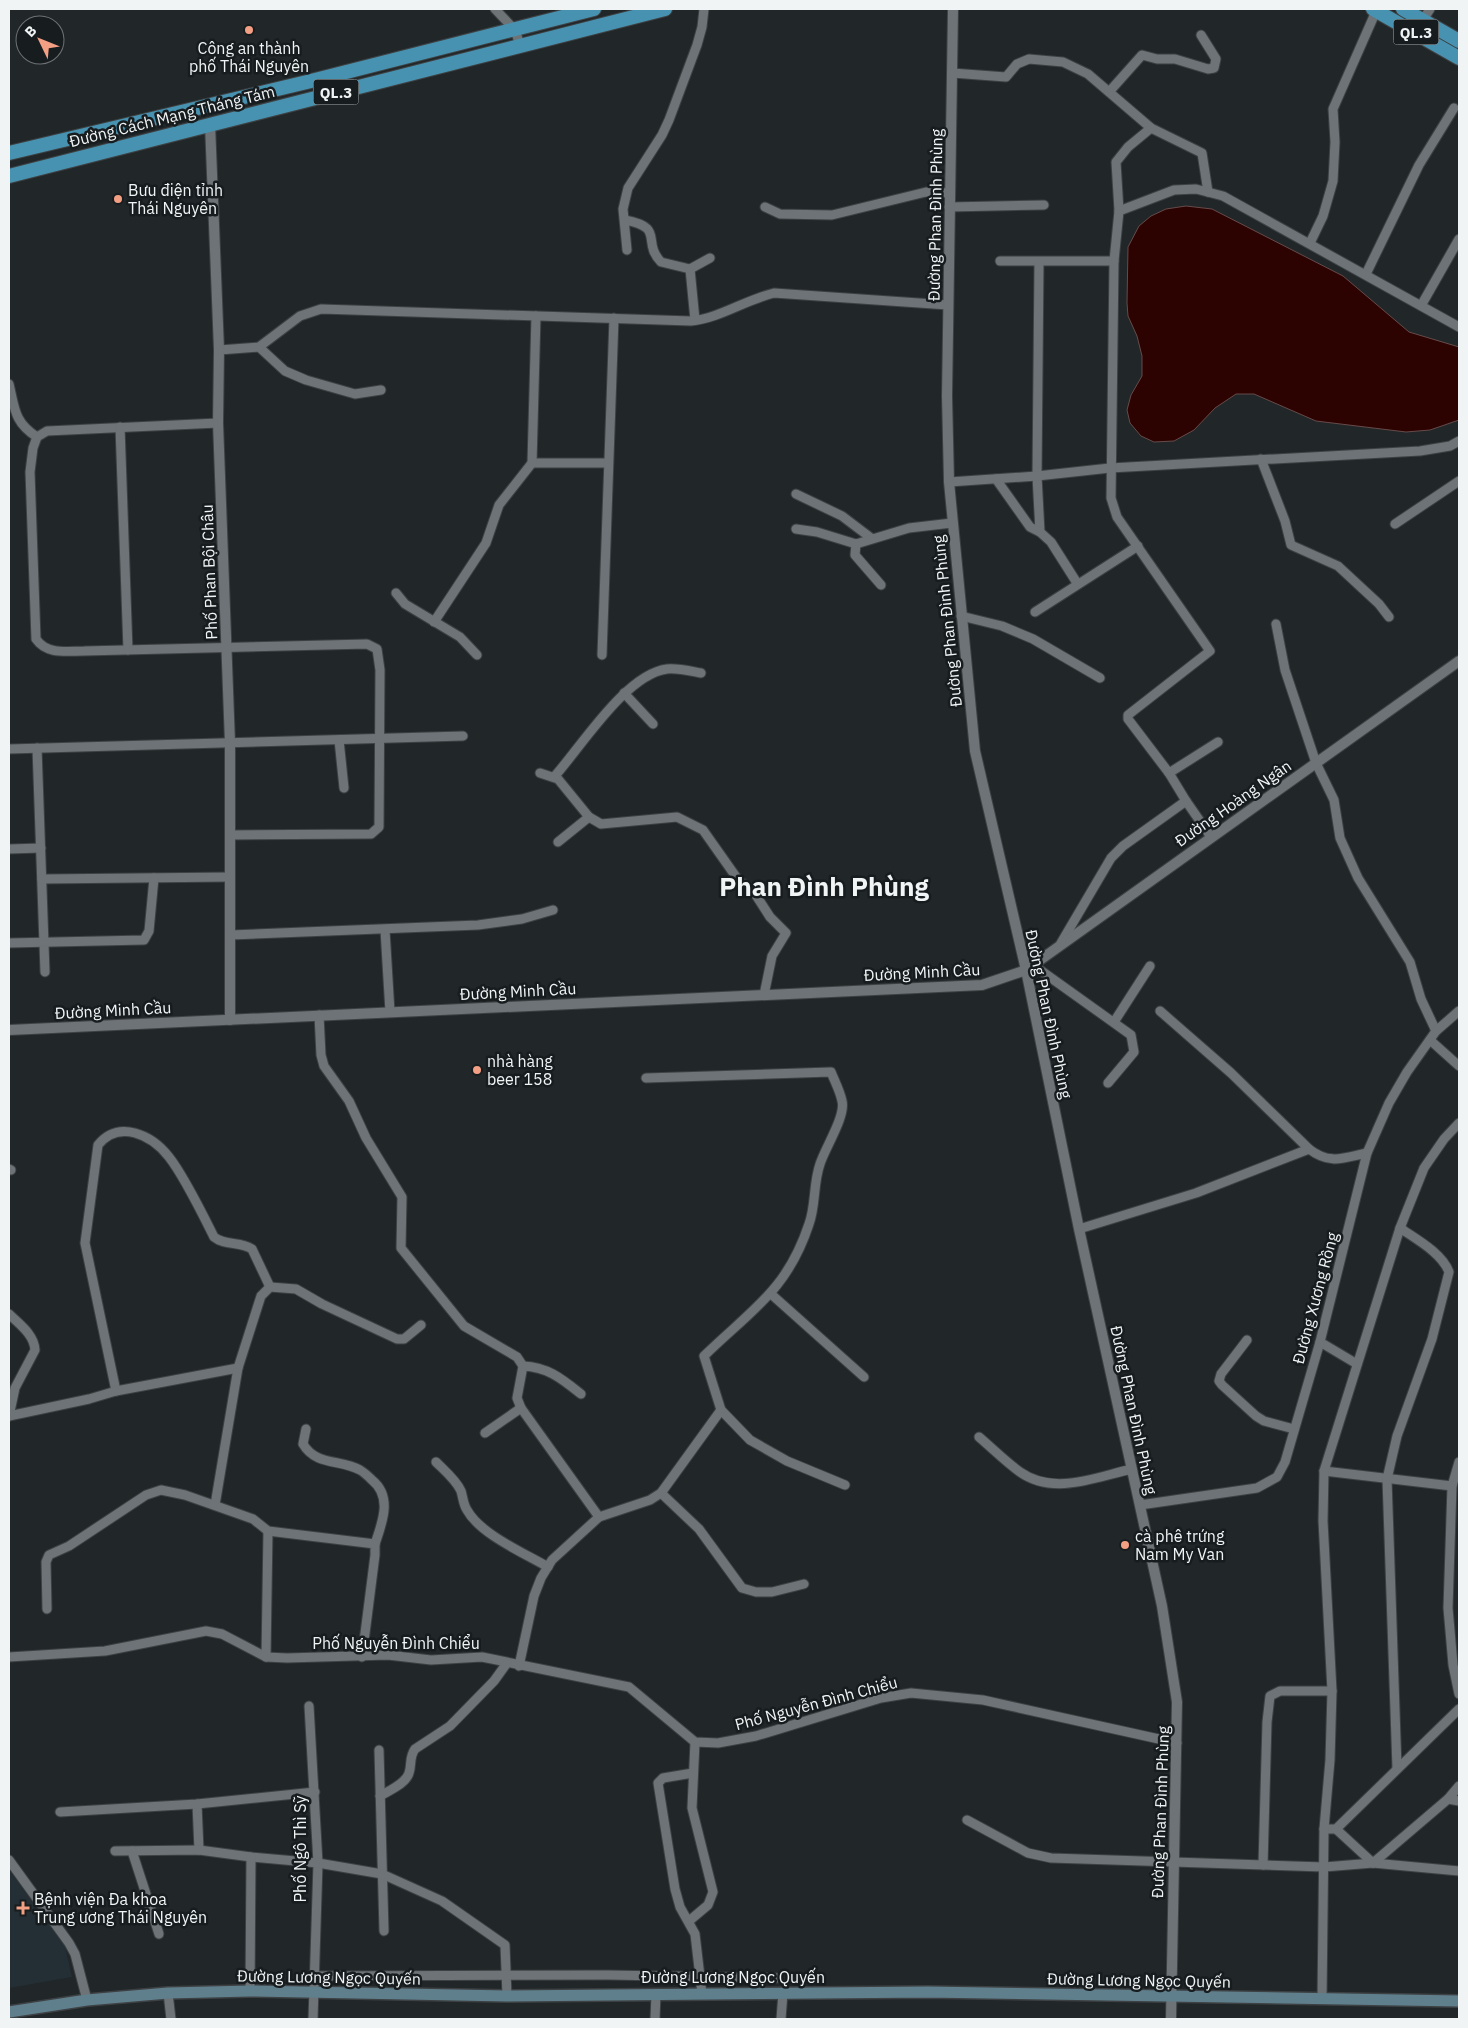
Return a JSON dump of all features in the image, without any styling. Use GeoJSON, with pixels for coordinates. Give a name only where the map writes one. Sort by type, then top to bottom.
{"type":"FeatureCollection","features":[{"type":"Feature","properties":{"kind":"highway","name":"Đường Cách Mạng Tháng Tám"},"geometry":{"type":"LineString","coordinates":[[9,153],[515,30],[594,9]]}},
{"type":"Feature","properties":{"kind":"highway","name":"Đường Cách Mạng Tháng Tám"},"geometry":{"type":"LineString","coordinates":[[9,176],[665,9]]}},
{"type":"Feature","properties":{"kind":"highway","name":"QL.3"},"geometry":{"type":"LineString","coordinates":[[1375,9],[1423,20],[1459,58]]}},
{"type":"Feature","properties":{"kind":"highway","name":"QL.3"},"geometry":{"type":"LineString","coordinates":[[1403,9],[1459,41]]}},
{"type":"Feature","properties":{"kind":"main road","name":"Đường Lương Ngọc Quyến"},"geometry":{"type":"LineString","coordinates":[[9,2012],[87,2000],[168,1993],[250,1991],[507,1996],[782,1993],[1171,1995],[1459,2002]]}},
{"type":"Feature","properties":{"kind":"street"},"geometry":{"type":"LineString","coordinates":[[495,9],[515,30],[520,45]]}},
{"type":"Feature","properties":{"kind":"street"},"geometry":{"type":"LineString","coordinates":[[627,250],[623,203],[628,188],[662,136],[669,120],[697,45],[704,9]]}},
{"type":"Feature","properties":{"kind":"street","name":"Đường Phan Đình Phùng"},"geometry":{"type":"LineString","coordinates":[[953,9],[948,306],[949,482],[975,751],[1029,968],[1079,1229],[1162,1606],[1177,1702],[1171,2019]]}},
{"type":"Feature","properties":{"kind":"street"},"geometry":{"type":"LineString","coordinates":[[1310,243],[1327,206],[1333,181],[1335,142],[1333,109],[1375,9]]}},
{"type":"Feature","properties":{"kind":"street"},"geometry":{"type":"LineString","coordinates":[[1109,92],[1142,55],[1156,59],[1176,59],[1208,69],[1214,68],[1216,59],[1200,35]]}},
{"type":"Feature","properties":{"kind":"street"},"geometry":{"type":"LineString","coordinates":[[952,73],[1006,77],[1021,61],[1049,59],[1075,66],[1151,128],[1202,153],[1208,192]]}},
{"type":"Feature","properties":{"kind":"street"},"geometry":{"type":"LineString","coordinates":[[1366,274],[1419,165],[1454,108]]}},
{"type":"Feature","properties":{"kind":"street","name":"Phố Phan Bội Châu"},"geometry":{"type":"LineString","coordinates":[[210,124],[219,350],[218,423],[230,743],[230,1020]]}},
{"type":"Feature","properties":{"kind":"street"},"geometry":{"type":"LineString","coordinates":[[1151,128],[1128,147],[1116,162],[1119,211],[1114,261],[1110,468],[1113,508],[1210,651],[1128,715],[1128,719],[1169,773],[1186,801],[1212,837]]}},
{"type":"Feature","properties":{"kind":"street"},"geometry":{"type":"LineString","coordinates":[[1119,211],[1174,190],[1196,189],[1223,196],[1422,304],[1459,327]]}},
{"type":"Feature","properties":{"kind":"street"},"geometry":{"type":"LineString","coordinates":[[765,207],[780,214],[832,215],[926,192],[950,193]]}},
{"type":"Feature","properties":{"kind":"street"},"geometry":{"type":"LineString","coordinates":[[949,207],[1044,205]]}},
{"type":"Feature","properties":{"kind":"street"},"geometry":{"type":"LineString","coordinates":[[625,220],[642,223],[648,228],[661,262],[690,269],[710,258]]}},
{"type":"Feature","properties":{"kind":"street"},"geometry":{"type":"LineString","coordinates":[[1422,304],[1459,239]]}},
{"type":"Feature","properties":{"kind":"street"},"geometry":{"type":"LineString","coordinates":[[1000,261],[1114,261]]}},
{"type":"Feature","properties":{"kind":"street"},"geometry":{"type":"LineString","coordinates":[[1039,262],[1037,476],[1040,532]]}},
{"type":"Feature","properties":{"kind":"street"},"geometry":{"type":"LineString","coordinates":[[690,269],[695,320]]}},
{"type":"Feature","properties":{"kind":"street"},"geometry":{"type":"LineString","coordinates":[[219,350],[259,346],[300,316],[321,309],[695,320],[713,317],[753,299],[774,293],[948,306]]}},
{"type":"Feature","properties":{"kind":"street"},"geometry":{"type":"LineString","coordinates":[[434,622],[486,543],[499,505],[532,463],[536,316]]}},
{"type":"Feature","properties":{"kind":"street"},"geometry":{"type":"LineString","coordinates":[[602,655],[614,318]]}},
{"type":"Feature","properties":{"kind":"street"},"geometry":{"type":"LineString","coordinates":[[259,346],[285,370],[306,380],[355,394],[381,390]]}},
{"type":"Feature","properties":{"kind":"street"},"geometry":{"type":"LineString","coordinates":[[9,384],[18,420],[24,428],[37,436]]}},
{"type":"Feature","properties":{"kind":"street"},"geometry":{"type":"LineString","coordinates":[[218,423],[47,431],[37,436],[33,448],[30,472],[36,639],[44,648],[53,650],[128,650],[367,644],[374,646],[380,654],[381,824],[374,833],[230,835]]}},
{"type":"Feature","properties":{"kind":"street"},"geometry":{"type":"LineString","coordinates":[[120,427],[128,650]]}},
{"type":"Feature","properties":{"kind":"street"},"geometry":{"type":"LineString","coordinates":[[949,482],[1037,476],[1110,468],[1420,451],[1450,446],[1459,442]]}},
{"type":"Feature","properties":{"kind":"street"},"geometry":{"type":"LineString","coordinates":[[1261,460],[1285,521],[1291,545],[1338,566],[1379,604],[1389,617]]}},
{"type":"Feature","properties":{"kind":"street"},"geometry":{"type":"LineString","coordinates":[[532,463],[608,463]]}},
{"type":"Feature","properties":{"kind":"street"},"geometry":{"type":"LineString","coordinates":[[996,479],[1030,526],[1051,542],[1077,583]]}},
{"type":"Feature","properties":{"kind":"street"},"geometry":{"type":"LineString","coordinates":[[1395,524],[1459,481]]}},
{"type":"Feature","properties":{"kind":"street"},"geometry":{"type":"LineString","coordinates":[[796,494],[842,516],[871,538]]}},
{"type":"Feature","properties":{"kind":"street"},"geometry":{"type":"LineString","coordinates":[[796,529],[817,532],[856,544],[908,528],[952,524]]}},
{"type":"Feature","properties":{"kind":"street"},"geometry":{"type":"LineString","coordinates":[[856,544],[855,555],[881,585]]}},
{"type":"Feature","properties":{"kind":"street"},"geometry":{"type":"LineString","coordinates":[[1036,612],[1077,583],[1138,546]]}},
{"type":"Feature","properties":{"kind":"street"},"geometry":{"type":"LineString","coordinates":[[396,593],[405,604],[460,637],[477,655]]}},
{"type":"Feature","properties":{"kind":"street"},"geometry":{"type":"LineString","coordinates":[[961,616],[1002,626],[1033,639],[1100,678]]}},
{"type":"Feature","properties":{"kind":"street"},"geometry":{"type":"LineString","coordinates":[[1276,624],[1285,670],[1316,763],[1330,789],[1340,838],[1352,866],[1410,962],[1421,999],[1436,1031]]}},
{"type":"Feature","properties":{"kind":"street","name":"Đường Hoàng Ngân"},"geometry":{"type":"LineString","coordinates":[[1029,968],[1061,943],[1459,661]]}},
{"type":"Feature","properties":{"kind":"street"},"geometry":{"type":"LineString","coordinates":[[554,777],[624,693],[654,673],[666,669],[701,673]]}},
{"type":"Feature","properties":{"kind":"street"},"geometry":{"type":"LineString","coordinates":[[624,693],[653,724]]}},
{"type":"Feature","properties":{"kind":"street"},"geometry":{"type":"LineString","coordinates":[[9,750],[463,736]]}},
{"type":"Feature","properties":{"kind":"street"},"geometry":{"type":"LineString","coordinates":[[340,740],[344,788]]}},
{"type":"Feature","properties":{"kind":"street"},"geometry":{"type":"LineString","coordinates":[[1169,773],[1218,742]]}},
{"type":"Feature","properties":{"kind":"street"},"geometry":{"type":"LineString","coordinates":[[37,748],[46,972]]}},
{"type":"Feature","properties":{"kind":"street"},"geometry":{"type":"LineString","coordinates":[[540,772],[554,777],[569,790],[589,817],[608,825],[677,817],[703,830],[739,881],[752,889],[770,917],[786,933],[772,956],[764,995]]}},
{"type":"Feature","properties":{"kind":"street"},"geometry":{"type":"LineString","coordinates":[[1061,943],[1111,858],[1123,846],[1186,801]]}},
{"type":"Feature","properties":{"kind":"street"},"geometry":{"type":"LineString","coordinates":[[558,842],[589,817]]}},
{"type":"Feature","properties":{"kind":"street"},"geometry":{"type":"LineString","coordinates":[[9,849],[41,848]]}},
{"type":"Feature","properties":{"kind":"street"},"geometry":{"type":"LineString","coordinates":[[42,879],[230,877]]}},
{"type":"Feature","properties":{"kind":"street"},"geometry":{"type":"LineString","coordinates":[[9,943],[144,940],[149,932],[154,878]]}},
{"type":"Feature","properties":{"kind":"street"},"geometry":{"type":"LineString","coordinates":[[230,935],[478,925],[522,920],[553,910]]}},
{"type":"Feature","properties":{"kind":"street"},"geometry":{"type":"LineString","coordinates":[[384,930],[390,1012]]}},
{"type":"Feature","properties":{"kind":"street"},"geometry":{"type":"LineString","coordinates":[[1114,1022],[1150,966]]}},
{"type":"Feature","properties":{"kind":"street"},"geometry":{"type":"LineString","coordinates":[[1029,968],[1114,1022],[1131,1035],[1134,1052],[1108,1083]]}},
{"type":"Feature","properties":{"kind":"street","name":"Đường Minh Cầu"},"geometry":{"type":"LineString","coordinates":[[9,1030],[982,985],[1029,968]]}},
{"type":"Feature","properties":{"kind":"street"},"geometry":{"type":"LineString","coordinates":[[1160,1011],[1231,1073],[1309,1150],[1318,1156],[1330,1160],[1367,1154]]}},
{"type":"Feature","properties":{"kind":"street","name":"Đường Xương Rồng"},"geometry":{"type":"LineString","coordinates":[[1140,1505],[1257,1488],[1277,1476],[1285,1462],[1320,1342],[1367,1154],[1389,1103],[1436,1031],[1459,1011]]}},
{"type":"Feature","properties":{"kind":"street"},"geometry":{"type":"LineString","coordinates":[[319,1015],[321,1055],[324,1066],[349,1101],[366,1138],[402,1197],[401,1248],[464,1326],[517,1357],[523,1366],[516,1398],[521,1408],[599,1517]]}},
{"type":"Feature","properties":{"kind":"street"},"geometry":{"type":"LineString","coordinates":[[1430,1040],[1459,1066]]}},
{"type":"Feature","properties":{"kind":"street"},"geometry":{"type":"LineString","coordinates":[[646,1078],[831,1072],[843,1102],[842,1117],[831,1136],[819,1166],[813,1189],[810,1222],[798,1255],[771,1294],[704,1356],[722,1410],[750,1440],[786,1461],[845,1485]]}},
{"type":"Feature","properties":{"kind":"street"},"geometry":{"type":"LineString","coordinates":[[1322,1999],[1321,1953],[1324,1829],[1330,1760],[1332,1691],[1323,1521],[1324,1472],[1400,1228],[1424,1168],[1444,1139],[1459,1123]]}},
{"type":"Feature","properties":{"kind":"street"},"geometry":{"type":"LineString","coordinates":[[116,1390],[85,1243],[98,1145],[104,1137],[124,1131],[138,1132],[169,1157],[214,1237],[219,1241],[247,1245],[252,1249],[270,1287]]}},
{"type":"Feature","properties":{"kind":"street"},"geometry":{"type":"LineString","coordinates":[[1079,1229],[1196,1193],[1309,1150]]}},
{"type":"Feature","properties":{"kind":"street"},"geometry":{"type":"LineString","coordinates":[[1397,1768],[1387,1479],[1397,1436],[1432,1339],[1449,1272],[1445,1264],[1427,1247],[1400,1228]]}},
{"type":"Feature","properties":{"kind":"street"},"geometry":{"type":"LineString","coordinates":[[215,1505],[238,1368],[261,1296],[270,1287],[296,1289],[322,1304],[397,1339],[404,1340],[421,1325]]}},
{"type":"Feature","properties":{"kind":"street"},"geometry":{"type":"LineString","coordinates":[[771,1294],[864,1377]]}},
{"type":"Feature","properties":{"kind":"street"},"geometry":{"type":"LineString","coordinates":[[9,1314],[26,1330],[35,1342],[35,1350],[15,1388],[9,1416],[89,1399],[116,1390],[238,1368]]}},
{"type":"Feature","properties":{"kind":"street"},"geometry":{"type":"LineString","coordinates":[[1247,1340],[1220,1374],[1219,1380],[1256,1416],[1264,1421],[1294,1429]]}},
{"type":"Feature","properties":{"kind":"street"},"geometry":{"type":"LineString","coordinates":[[1320,1342],[1357,1364]]}},
{"type":"Feature","properties":{"kind":"street"},"geometry":{"type":"LineString","coordinates":[[523,1366],[538,1366],[554,1373],[581,1394]]}},
{"type":"Feature","properties":{"kind":"street"},"geometry":{"type":"LineString","coordinates":[[485,1433],[521,1408]]}},
{"type":"Feature","properties":{"kind":"street"},"geometry":{"type":"LineString","coordinates":[[519,1666],[534,1596],[541,1578],[548,1567],[599,1517],[650,1500],[661,1493],[722,1410]]}},
{"type":"Feature","properties":{"kind":"street"},"geometry":{"type":"LineString","coordinates":[[306,1429],[303,1444],[307,1451],[321,1460],[360,1470],[383,1491],[385,1496],[382,1523],[375,1544],[376,1554],[362,1656]]}},
{"type":"Feature","properties":{"kind":"street"},"geometry":{"type":"LineString","coordinates":[[979,1437],[1020,1473],[1035,1480],[1051,1484],[1069,1484],[1132,1469]]}},
{"type":"Feature","properties":{"kind":"street"},"geometry":{"type":"LineString","coordinates":[[436,1462],[454,1480],[460,1490],[467,1510],[479,1523],[497,1537],[548,1567]]}},
{"type":"Feature","properties":{"kind":"street"},"geometry":{"type":"LineString","coordinates":[[1459,1462],[1452,1486],[1448,1608],[1453,1665],[1459,1694]]}},
{"type":"Feature","properties":{"kind":"street"},"geometry":{"type":"LineString","coordinates":[[1324,1472],[1452,1486]]}},
{"type":"Feature","properties":{"kind":"street"},"geometry":{"type":"LineString","coordinates":[[48,1609],[46,1562],[49,1555],[69,1546],[146,1495],[161,1490],[215,1505],[253,1519],[268,1531],[375,1544]]}},
{"type":"Feature","properties":{"kind":"street"},"geometry":{"type":"LineString","coordinates":[[661,1493],[699,1529],[719,1552],[742,1588],[756,1592],[772,1592],[804,1584]]}},
{"type":"Feature","properties":{"kind":"street"},"geometry":{"type":"LineString","coordinates":[[266,1657],[268,1531]]}},
{"type":"Feature","properties":{"kind":"street","name":"Phố Nguyễn Đình Chiểu"},"geometry":{"type":"LineString","coordinates":[[9,1657],[105,1652],[206,1631],[222,1634],[266,1657],[388,1655],[431,1660],[482,1657],[629,1687],[695,1742],[718,1743],[756,1736],[881,1698],[911,1693],[983,1700],[1176,1744]]}},
{"type":"Feature","properties":{"kind":"street"},"geometry":{"type":"LineString","coordinates":[[380,1796],[406,1779],[409,1774],[411,1755],[415,1749],[450,1726],[494,1681],[507,1663]]}},
{"type":"Feature","properties":{"kind":"street"},"geometry":{"type":"LineString","coordinates":[[1263,1865],[1268,1701],[1270,1696],[1280,1691],[1332,1691]]}},
{"type":"Feature","properties":{"kind":"street","name":"Phố Ngô Thì Sỹ"},"geometry":{"type":"LineString","coordinates":[[309,1706],[318,1863],[313,2019]]}},
{"type":"Feature","properties":{"kind":"street"},"geometry":{"type":"LineString","coordinates":[[1336,1829],[1459,1709]]}},
{"type":"Feature","properties":{"kind":"street"},"geometry":{"type":"LineString","coordinates":[[689,1921],[708,1905],[713,1892],[692,1808],[695,1742]]}},
{"type":"Feature","properties":{"kind":"street"},"geometry":{"type":"LineString","coordinates":[[379,1750],[384,1931]]}},
{"type":"Feature","properties":{"kind":"street"},"geometry":{"type":"LineString","coordinates":[[693,1773],[663,1778],[658,1783],[675,1889],[680,1907],[689,1921],[694,1934],[702,1994]]}},
{"type":"Feature","properties":{"kind":"street"},"geometry":{"type":"LineString","coordinates":[[1373,1863],[1448,1799],[1459,1786]]}},
{"type":"Feature","properties":{"kind":"street"},"geometry":{"type":"LineString","coordinates":[[60,1812],[197,1804],[315,1792]]}},
{"type":"Feature","properties":{"kind":"street"},"geometry":{"type":"LineString","coordinates":[[1448,1799],[1459,1801]]}},
{"type":"Feature","properties":{"kind":"street"},"geometry":{"type":"LineString","coordinates":[[197,1804],[199,1850]]}},
{"type":"Feature","properties":{"kind":"street"},"geometry":{"type":"LineString","coordinates":[[967,1820],[1028,1853],[1051,1858],[1324,1867],[1373,1863],[1459,1870]]}},
{"type":"Feature","properties":{"kind":"street"},"geometry":{"type":"LineString","coordinates":[[1324,1829],[1336,1829],[1373,1863]]}},
{"type":"Feature","properties":{"kind":"street"},"geometry":{"type":"LineString","coordinates":[[132,1850],[158,1934]]}},
{"type":"Feature","properties":{"kind":"street"},"geometry":{"type":"LineString","coordinates":[[115,1851],[199,1850],[318,1863],[382,1874],[442,1901],[503,1942],[506,1948],[507,1996]]}},
{"type":"Feature","properties":{"kind":"street"},"geometry":{"type":"LineString","coordinates":[[250,1991],[251,1857]]}},
{"type":"Feature","properties":{"kind":"street"},"geometry":{"type":"LineString","coordinates":[[9,1860],[69,1943],[75,1954],[87,2000]]}},
{"type":"Feature","properties":{"kind":"street"},"geometry":{"type":"LineString","coordinates":[[313,1976],[777,1978]]}},
{"type":"Feature","properties":{"kind":"street"},"geometry":{"type":"LineString","coordinates":[[168,1993],[171,2019]]}},
{"type":"Feature","properties":{"kind":"street"},"geometry":{"type":"LineString","coordinates":[[781,2019],[782,1993]]}},
{"type":"Feature","properties":{"kind":"street"},"geometry":{"type":"LineString","coordinates":[[655,2019],[656,1994]]}},
{"type":"Feature","properties":{"kind":"shaded area"},"geometry":{"type":"Polygon","coordinates":[[[1186,206],[1212,209],[1343,276],[1409,332],[1459,347],[1459,420],[1430,430],[1406,432],[1316,421],[1254,394],[1236,394],[1215,408],[1194,430],[1174,441],[1154,442],[1141,436],[1130,423],[1127,410],[1131,395],[1142,376],[1142,356],[1137,336],[1128,316],[1128,247],[1139,226],[1151,216],[1166,209],[1186,206]]]}},
{"type":"Feature","properties":{"kind":"shaded area","name":"Bệnh viện Đa khoa Trung ương Thái Nguyên"},"geometry":{"type":"Polygon","coordinates":[[[9,1870],[65,1946],[72,1977],[9,1988],[9,1870]]]}},
{"type":"Feature","properties":{"kind":"place","name":"Công an thành phố Thái Nguyên"},"geometry":{"type":"Point","coordinates":[249,30]}},
{"type":"Feature","properties":{"kind":"place","name":"Bưu điện tỉnh Thái Nguyên"},"geometry":{"type":"Point","coordinates":[118,199]}},
{"type":"Feature","properties":{"kind":"place","name":"nhà hàng beer 158"},"geometry":{"type":"Point","coordinates":[477,1070]}},
{"type":"Feature","properties":{"kind":"place","name":"cà phê trứng Nam My Van"},"geometry":{"type":"Point","coordinates":[1125,1545]}},
{"type":"Feature","properties":{"kind":"place","name":"Bệnh viện Đa khoa Trung ương Thái Nguyên"},"geometry":{"type":"Point","coordinates":[23,1908]}},
{"type":"Feature","properties":{"kind":"district","name":"Phan Đình Phùng"},"geometry":{"type":"Point","coordinates":[824,886]}}]}
